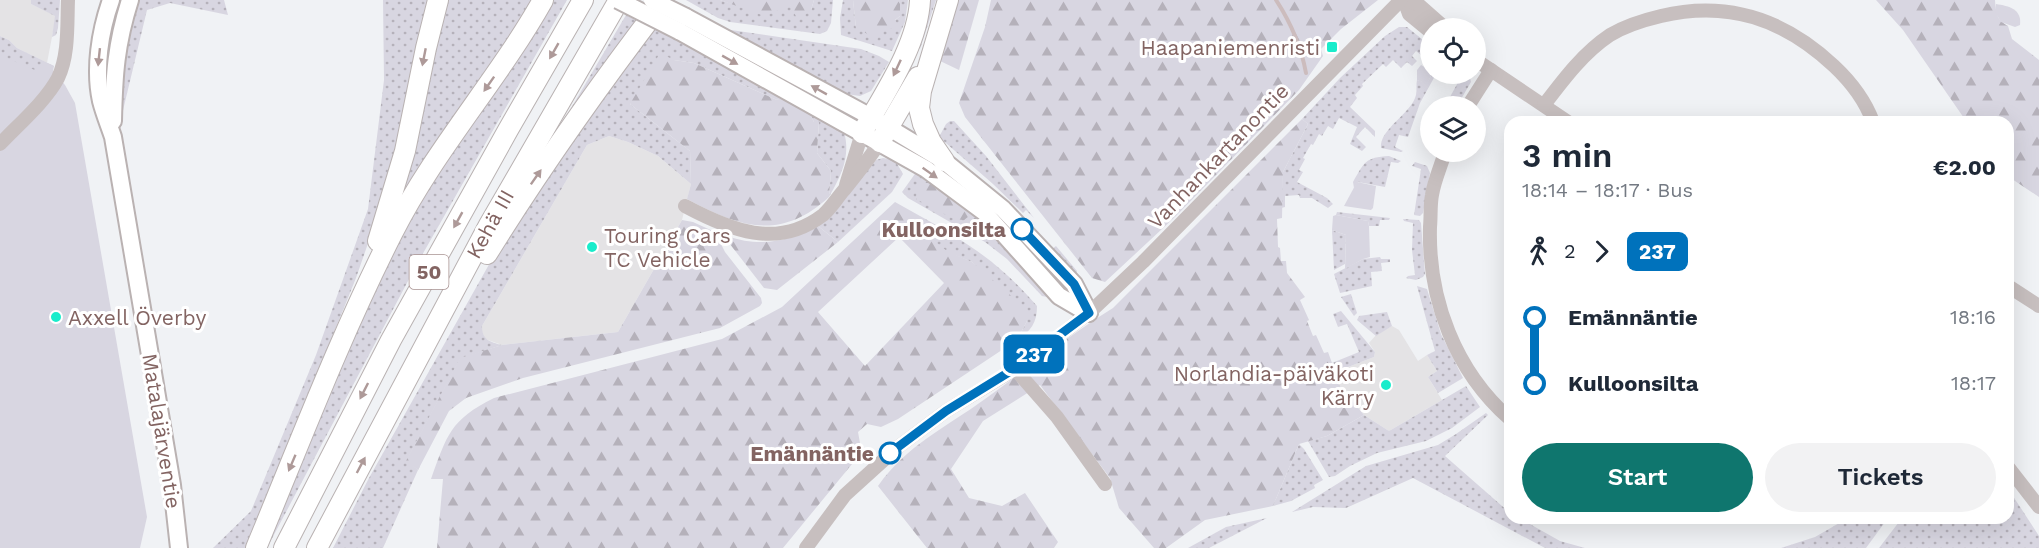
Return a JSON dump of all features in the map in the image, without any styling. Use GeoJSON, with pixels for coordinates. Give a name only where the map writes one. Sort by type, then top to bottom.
{"type":"FeatureCollection","features":[{"type":"Feature","properties":{"kind":"highway"},"geometry":{"type":"LineString","coordinates":[[347,332],[380,235],[405,151],[438,0]]}},
{"type":"Feature","properties":{"kind":"highway"},"geometry":{"type":"LineString","coordinates":[[256,548],[347,332],[393,231],[434,162],[520,41],[543,0]]}},
{"type":"Feature","properties":{"kind":"highway","name":"Kehä III"},"geometry":{"type":"LineString","coordinates":[[284,548],[391,340],[583,0]]}},
{"type":"Feature","properties":{"kind":"highway","name":"Kehä III"},"geometry":{"type":"LineString","coordinates":[[317,548],[453,291],[618,0]]}},
{"type":"Feature","properties":{"kind":"highway"},"geometry":{"type":"LineString","coordinates":[[453,291],[482,261],[526,190],[593,94],[664,0]]}},
{"type":"Feature","properties":{"kind":"highway"},"geometry":{"type":"LineString","coordinates":[[866,125],[890,84],[912,38],[920,0]]}},
{"type":"Feature","properties":{"kind":"highway"},"geometry":{"type":"LineString","coordinates":[[944,161],[923,124],[919,108],[921,91],[948,0]]}},
{"type":"Feature","properties":{"kind":"highway"},"geometry":{"type":"LineString","coordinates":[[885,136],[934,49]]}},
{"type":"Feature","properties":{"kind":"main road","name":"Matalajärventie"},"geometry":{"type":"LineString","coordinates":[[111,0],[106,12],[98,62],[101,102],[112,137],[172,485],[179,548]]}},
{"type":"Feature","properties":{"kind":"main road","name":"Matalajärventie"},"geometry":{"type":"LineString","coordinates":[[112,137],[114,68],[120,33],[130,0]]}},
{"type":"Feature","properties":{"kind":"main road"},"geometry":{"type":"LineString","coordinates":[[618,0],[683,24],[885,136],[944,161],[1003,209],[1074,284],[1089,313]]}},
{"type":"Feature","properties":{"kind":"main road"},"geometry":{"type":"LineString","coordinates":[[652,0],[683,24]]}},
{"type":"Feature","properties":{"kind":"main road"},"geometry":{"type":"LineString","coordinates":[[885,136],[926,170],[984,212],[1059,296],[1089,313]]}},
{"type":"Feature","properties":{"kind":"street"},"geometry":{"type":"LineString","coordinates":[[0,144],[46,94],[58,77],[63,58],[68,0]]}},
{"type":"Feature","properties":{"kind":"street"},"geometry":{"type":"LineString","coordinates":[[1404,0],[1419,5],[1434,18]]}},
{"type":"Feature","properties":{"kind":"street"},"geometry":{"type":"LineString","coordinates":[[1404,0],[1409,14],[1420,24]]}},
{"type":"Feature","properties":{"kind":"street","name":"Vanhankartanontie"},"geometry":{"type":"LineString","coordinates":[[806,548],[845,495],[893,450],[946,411],[1014,369],[1089,313],[1143,262],[1404,0]]}},
{"type":"Feature","properties":{"kind":"street"},"geometry":{"type":"LineString","coordinates":[[1544,105],[1584,57],[1610,36],[1644,20],[1684,11],[1711,9],[1761,19],[1790,31],[1816,49],[1849,80],[1871,116]]}},
{"type":"Feature","properties":{"kind":"street"},"geometry":{"type":"LineString","coordinates":[[1486,67],[1560,116]]}},
{"type":"Feature","properties":{"kind":"street"},"geometry":{"type":"LineString","coordinates":[[1474,96],[1491,70]]}},
{"type":"Feature","properties":{"kind":"street"},"geometry":{"type":"LineString","coordinates":[[844,189],[866,125]]}},
{"type":"Feature","properties":{"kind":"street"},"geometry":{"type":"LineString","coordinates":[[685,206],[714,222],[733,229],[753,233],[786,233],[825,214],[864,167],[885,136]]}},
{"type":"Feature","properties":{"kind":"street"},"geometry":{"type":"LineString","coordinates":[[1442,162],[1431,196],[1430,254],[1439,308],[1476,383],[1504,414]]}},
{"type":"Feature","properties":{"kind":"street"},"geometry":{"type":"LineString","coordinates":[[2014,290],[2039,306]]}},
{"type":"Feature","properties":{"kind":"street"},"geometry":{"type":"LineString","coordinates":[[1014,369],[1057,417],[1106,484]]}},
{"type":"Feature","properties":{"kind":"street"},"geometry":{"type":"LineString","coordinates":[[2014,474],[2039,507]]}},
{"type":"Feature","properties":{"kind":"shaded area"},"geometry":{"type":"Polygon","coordinates":[[[0,0],[31,0],[31,4],[56,16],[47,63],[17,48],[9,40],[0,36],[0,0]]]}},
{"type":"Feature","properties":{"kind":"shaded area"},"geometry":{"type":"Polygon","coordinates":[[[609,136],[658,156],[691,184],[682,220],[618,332],[502,345],[485,339],[482,326],[587,145],[609,136]]]}},
{"type":"Feature","properties":{"kind":"shaded area","name":"Norlandia-päiväkoti Kärry"},"geometry":{"type":"Polygon","coordinates":[[[1392,326],[1399,330],[1418,361],[1427,355],[1437,371],[1428,377],[1442,400],[1389,431],[1364,415],[1330,374],[1374,357],[1375,352],[1369,343],[1377,334],[1392,326]]]}},
{"type":"Feature","properties":{"kind":"green space"},"geometry":{"type":"Polygon","coordinates":[[[31,0],[60,0],[56,35],[52,37],[55,16],[31,4],[31,0]]]}},
{"type":"Feature","properties":{"kind":"green space"},"geometry":{"type":"Polygon","coordinates":[[[135,0],[224,0],[228,15],[170,3],[147,10],[119,127],[120,55],[135,0]]]}},
{"type":"Feature","properties":{"kind":"green space"},"geometry":{"type":"Polygon","coordinates":[[[383,0],[429,0],[422,21],[398,146],[382,203],[356,278],[247,548],[213,548],[251,511],[316,355],[368,209],[384,80],[383,0]]]}},
{"type":"Feature","properties":{"kind":"green space"},"geometry":{"type":"Polygon","coordinates":[[[444,0],[532,0],[520,23],[401,198],[400,196],[444,0]]]}},
{"type":"Feature","properties":{"kind":"green space"},"geometry":{"type":"Polygon","coordinates":[[[551,0],[567,0],[417,264],[267,548],[264,548],[378,280],[407,219],[551,0]]]}},
{"type":"Feature","properties":{"kind":"green space"},"geometry":{"type":"Polygon","coordinates":[[[686,0],[720,0],[736,5],[790,5],[811,10],[814,0],[833,0],[831,23],[827,31],[820,34],[730,22],[686,0]]]}},
{"type":"Feature","properties":{"kind":"green space"},"geometry":{"type":"Polygon","coordinates":[[[720,0],[814,0],[811,10],[798,20],[790,5],[765,16],[720,0]]]}},
{"type":"Feature","properties":{"kind":"green space"},"geometry":{"type":"Polygon","coordinates":[[[843,0],[853,0],[856,28],[885,29],[900,16],[900,0],[908,0],[905,22],[892,51],[841,35],[840,18],[843,0]]]}},
{"type":"Feature","properties":{"kind":"green space"},"geometry":{"type":"Polygon","coordinates":[[[853,0],[900,0],[900,16],[895,20],[899,28],[885,29],[877,39],[856,28],[853,0]]]}},
{"type":"Feature","properties":{"kind":"green space"},"geometry":{"type":"Polygon","coordinates":[[[925,0],[936,0],[920,49],[918,47],[925,0]]]}},
{"type":"Feature","properties":{"kind":"green space"},"geometry":{"type":"Polygon","coordinates":[[[956,0],[979,0],[959,70],[938,60],[956,0]]]}},
{"type":"Feature","properties":{"kind":"green space"},"geometry":{"type":"Polygon","coordinates":[[[991,0],[1378,0],[1341,29],[1321,49],[1323,56],[1299,90],[1176,216],[1105,282],[1092,278],[965,117],[959,103],[985,27],[991,0]]]}},
{"type":"Feature","properties":{"kind":"green space"},"geometry":{"type":"Polygon","coordinates":[[[1876,0],[1995,0],[1997,15],[2008,26],[2012,39],[2039,60],[2039,197],[2014,180],[2014,116],[1963,116],[1903,30],[1876,0]]]}},
{"type":"Feature","properties":{"kind":"green space"},"geometry":{"type":"Polygon","coordinates":[[[1996,4],[2014,9],[2019,15],[2020,25],[2015,27],[2001,22],[1995,12],[1996,4]]]}},
{"type":"Feature","properties":{"kind":"green space"},"geometry":{"type":"Polygon","coordinates":[[[626,15],[638,21],[570,110],[626,15]]]}},
{"type":"Feature","properties":{"kind":"green space"},"geometry":{"type":"Polygon","coordinates":[[[652,27],[784,96],[777,100],[694,63],[674,60],[630,104],[690,151],[691,184],[658,156],[628,142],[609,136],[587,145],[482,326],[487,340],[502,345],[460,359],[407,460],[418,470],[383,548],[333,548],[369,478],[496,252],[652,27]]]}},
{"type":"Feature","properties":{"kind":"green space"},"geometry":{"type":"Polygon","coordinates":[[[1399,27],[1407,27],[1420,38],[1420,54],[1416,51],[1412,56],[1417,61],[1412,66],[1407,62],[1401,68],[1393,60],[1386,67],[1383,64],[1362,84],[1363,86],[1355,95],[1357,98],[1350,107],[1375,131],[1375,137],[1365,127],[1356,137],[1366,147],[1362,151],[1350,144],[1357,127],[1339,118],[1333,129],[1328,126],[1322,136],[1319,134],[1313,145],[1311,144],[1303,158],[1305,159],[1299,170],[1303,172],[1297,182],[1327,198],[1333,204],[1328,208],[1312,198],[1300,198],[1299,195],[1285,196],[1285,207],[1281,208],[1283,172],[1308,124],[1302,119],[1340,78],[1385,36],[1399,27]]]}},
{"type":"Feature","properties":{"kind":"green space"},"geometry":{"type":"Polygon","coordinates":[[[717,28],[861,49],[889,62],[871,91],[860,96],[846,94],[717,28]]]}},
{"type":"Feature","properties":{"kind":"green space"},"geometry":{"type":"Polygon","coordinates":[[[0,36],[9,40],[17,48],[54,66],[0,134],[0,36]]]}},
{"type":"Feature","properties":{"kind":"green space"},"geometry":{"type":"Polygon","coordinates":[[[660,53],[674,60],[694,63],[777,100],[784,96],[808,110],[814,122],[819,122],[817,153],[831,171],[829,197],[811,211],[794,220],[777,225],[743,223],[687,199],[691,184],[690,151],[630,104],[660,53]]]}},
{"type":"Feature","properties":{"kind":"green space","name":"Axxell Överby"},"geometry":{"type":"Polygon","coordinates":[[[0,55],[37,71],[47,63],[54,66],[53,71],[65,85],[75,103],[147,517],[140,548],[0,548],[0,55]]]}},
{"type":"Feature","properties":{"kind":"green space"},"geometry":{"type":"Polygon","coordinates":[[[1420,66],[1420,81],[1417,80],[1417,70],[1420,66]]]}},
{"type":"Feature","properties":{"kind":"green space"},"geometry":{"type":"Polygon","coordinates":[[[1417,80],[1420,81],[1420,84],[1431,84],[1424,96],[1420,96],[1420,103],[1408,137],[1399,135],[1395,147],[1403,151],[1381,148],[1385,134],[1413,102],[1417,80]]]}},
{"type":"Feature","properties":{"kind":"green space"},"geometry":{"type":"Polygon","coordinates":[[[1457,84],[1470,84],[1463,96],[1451,96],[1457,84]]]}},
{"type":"Feature","properties":{"kind":"green space"},"geometry":{"type":"Polygon","coordinates":[[[808,110],[844,132],[845,158],[841,174],[829,197],[831,171],[817,153],[819,123],[814,122],[808,110]]]}},
{"type":"Feature","properties":{"kind":"green space"},"geometry":{"type":"Polygon","coordinates":[[[1302,119],[1308,124],[1283,172],[1282,218],[1277,219],[1278,247],[1281,261],[1286,261],[1287,273],[1305,297],[1300,300],[1313,336],[1316,335],[1324,353],[1328,352],[1332,363],[1330,374],[1364,415],[1327,436],[1299,444],[1273,506],[1205,520],[1166,548],[1154,548],[1119,508],[1110,478],[1040,385],[983,421],[951,469],[969,498],[1002,506],[1025,493],[1058,542],[1054,548],[927,548],[878,486],[889,472],[927,438],[1113,308],[1302,119]]]}},
{"type":"Feature","properties":{"kind":"green space"},"geometry":{"type":"Polygon","coordinates":[[[950,121],[954,121],[986,156],[1034,218],[1026,210],[1023,213],[939,137],[950,121]]]}},
{"type":"Feature","properties":{"kind":"green space"},"geometry":{"type":"Polygon","coordinates":[[[1389,156],[1401,161],[1391,162],[1385,187],[1358,182],[1354,188],[1353,182],[1366,162],[1389,156]]]}},
{"type":"Feature","properties":{"kind":"green space"},"geometry":{"type":"Polygon","coordinates":[[[883,158],[895,160],[903,174],[892,192],[838,242],[818,226],[876,160],[883,158]]]}},
{"type":"Feature","properties":{"kind":"green space"},"geometry":{"type":"Polygon","coordinates":[[[1415,162],[1427,166],[1430,173],[1423,213],[1420,216],[1414,215],[1421,169],[1412,166],[1415,162]]]}},
{"type":"Feature","properties":{"kind":"green space"},"geometry":{"type":"Polygon","coordinates":[[[917,171],[973,213],[1048,296],[1042,296],[1007,259],[985,242],[908,198],[902,192],[917,171]]]}},
{"type":"Feature","properties":{"kind":"green space"},"geometry":{"type":"Polygon","coordinates":[[[1357,182],[1376,186],[1371,210],[1344,206],[1357,182]]]}},
{"type":"Feature","properties":{"kind":"green space"},"geometry":{"type":"Polygon","coordinates":[[[924,183],[934,183],[973,213],[964,220],[954,219],[916,199],[917,190],[924,183]]]}},
{"type":"Feature","properties":{"kind":"green space"},"geometry":{"type":"Polygon","coordinates":[[[895,202],[920,216],[920,230],[947,251],[972,262],[1024,307],[1027,321],[1017,340],[898,419],[881,427],[867,424],[858,432],[860,443],[857,458],[783,548],[437,548],[443,479],[431,479],[441,451],[452,430],[479,406],[494,398],[722,339],[782,307],[895,202]],[[899,237],[818,312],[865,366],[944,283],[899,237]]]}},
{"type":"Feature","properties":{"kind":"green space"},"geometry":{"type":"Polygon","coordinates":[[[1337,212],[1390,218],[1380,220],[1379,226],[1369,226],[1368,221],[1336,215],[1337,212]]]}},
{"type":"Feature","properties":{"kind":"green space"},"geometry":{"type":"Polygon","coordinates":[[[920,216],[983,255],[1010,278],[1037,306],[1034,322],[1026,333],[1017,340],[1027,321],[972,262],[947,252],[920,230],[920,216]]]}},
{"type":"Feature","properties":{"kind":"green space"},"geometry":{"type":"Polygon","coordinates":[[[1333,216],[1368,221],[1369,226],[1370,257],[1345,269],[1346,235],[1332,230],[1333,216]]]}},
{"type":"Feature","properties":{"kind":"green space"},"geometry":{"type":"Polygon","coordinates":[[[1403,219],[1419,220],[1421,223],[1425,274],[1416,280],[1406,278],[1415,275],[1412,250],[1413,223],[1403,219]]]}},
{"type":"Feature","properties":{"kind":"green space"},"geometry":{"type":"Polygon","coordinates":[[[682,220],[693,222],[715,232],[725,252],[761,298],[760,306],[720,328],[523,378],[466,398],[449,411],[418,470],[406,461],[460,358],[502,345],[618,332],[682,220]]]}},
{"type":"Feature","properties":{"kind":"green space"},"geometry":{"type":"Polygon","coordinates":[[[818,226],[838,242],[777,290],[764,288],[726,239],[727,236],[752,242],[774,241],[796,236],[818,226]]]}},
{"type":"Feature","properties":{"kind":"green space"},"geometry":{"type":"Polygon","coordinates":[[[1332,230],[1346,235],[1345,264],[1334,270],[1332,230]]]}},
{"type":"Feature","properties":{"kind":"green space"},"geometry":{"type":"Polygon","coordinates":[[[1056,246],[1077,271],[1073,278],[1052,249],[1056,246]]]}},
{"type":"Feature","properties":{"kind":"green space"},"geometry":{"type":"Polygon","coordinates":[[[1380,257],[1390,259],[1390,262],[1381,263],[1382,271],[1371,272],[1372,286],[1340,293],[1334,274],[1363,259],[1380,257]]]}},
{"type":"Feature","properties":{"kind":"green space"},"geometry":{"type":"Polygon","coordinates":[[[1417,286],[1427,289],[1441,334],[1463,378],[1438,393],[1428,377],[1437,371],[1427,355],[1435,351],[1417,286]]]}},
{"type":"Feature","properties":{"kind":"green space"},"geometry":{"type":"Polygon","coordinates":[[[1351,294],[1357,313],[1354,316],[1341,297],[1351,294]]]}},
{"type":"Feature","properties":{"kind":"green space"},"geometry":{"type":"Polygon","coordinates":[[[1341,311],[1375,352],[1374,357],[1330,374],[1332,363],[1359,352],[1347,324],[1338,327],[1333,314],[1341,311]]]}},
{"type":"Feature","properties":{"kind":"green space"},"geometry":{"type":"Polygon","coordinates":[[[1387,312],[1392,326],[1376,336],[1357,320],[1359,316],[1387,312]]]}},
{"type":"Feature","properties":{"kind":"green space"},"geometry":{"type":"Polygon","coordinates":[[[1466,386],[1480,407],[1452,428],[1426,441],[1377,453],[1335,476],[1329,477],[1308,441],[1327,436],[1364,415],[1389,431],[1466,386]]]}},
{"type":"Feature","properties":{"kind":"green space"},"geometry":{"type":"Polygon","coordinates":[[[1486,413],[1488,415],[1445,456],[1504,508],[1504,524],[1530,524],[1560,541],[1585,548],[1545,548],[1413,478],[1346,508],[1313,507],[1292,512],[1366,466],[1438,445],[1486,413]]]}},
{"type":"Feature","properties":{"kind":"green space"},"geometry":{"type":"Polygon","coordinates":[[[1299,444],[1323,480],[1314,485],[1315,488],[1291,501],[1273,506],[1299,444]]]}},
{"type":"Feature","properties":{"kind":"green space"},"geometry":{"type":"Polygon","coordinates":[[[2014,498],[2039,536],[2039,548],[1879,548],[1897,524],[2014,524],[2014,498]]]}},
{"type":"Feature","properties":{"kind":"green space"},"geometry":{"type":"Polygon","coordinates":[[[1267,518],[1209,548],[1188,548],[1226,527],[1267,518]]]}},
{"type":"Feature","properties":{"kind":"green space"},"geometry":{"type":"Polygon","coordinates":[[[1838,524],[1884,524],[1866,548],[1781,548],[1815,537],[1838,524]]]}},
{"type":"Feature","properties":{"kind":"waterway"},"geometry":{"type":"LineString","coordinates":[[1276,0],[1295,35],[1306,73]]}},
{"type":"Feature","properties":{"kind":"bus line","name":"237"},"geometry":{"type":"LineString","coordinates":[[890,453],[946,411],[1014,369],[1089,313],[1074,284],[1022,229]]}},
{"type":"Feature","properties":{"kind":"place","name":"Haapaniemenristi"},"geometry":{"type":"Point","coordinates":[1332,47]}},
{"type":"Feature","properties":{"kind":"place","name":"Kulloonsilta"},"geometry":{"type":"Point","coordinates":[1022,229]}},
{"type":"Feature","properties":{"kind":"place","name":"Touring Cars TC Vehicle"},"geometry":{"type":"Point","coordinates":[592,247]}},
{"type":"Feature","properties":{"kind":"place","name":"Axxell Överby"},"geometry":{"type":"Point","coordinates":[56,317]}},
{"type":"Feature","properties":{"kind":"place","name":"Norlandia-päiväkoti Kärry"},"geometry":{"type":"Point","coordinates":[1386,385]}},
{"type":"Feature","properties":{"kind":"place","name":"Emännäntie"},"geometry":{"type":"Point","coordinates":[890,453]}}]}
